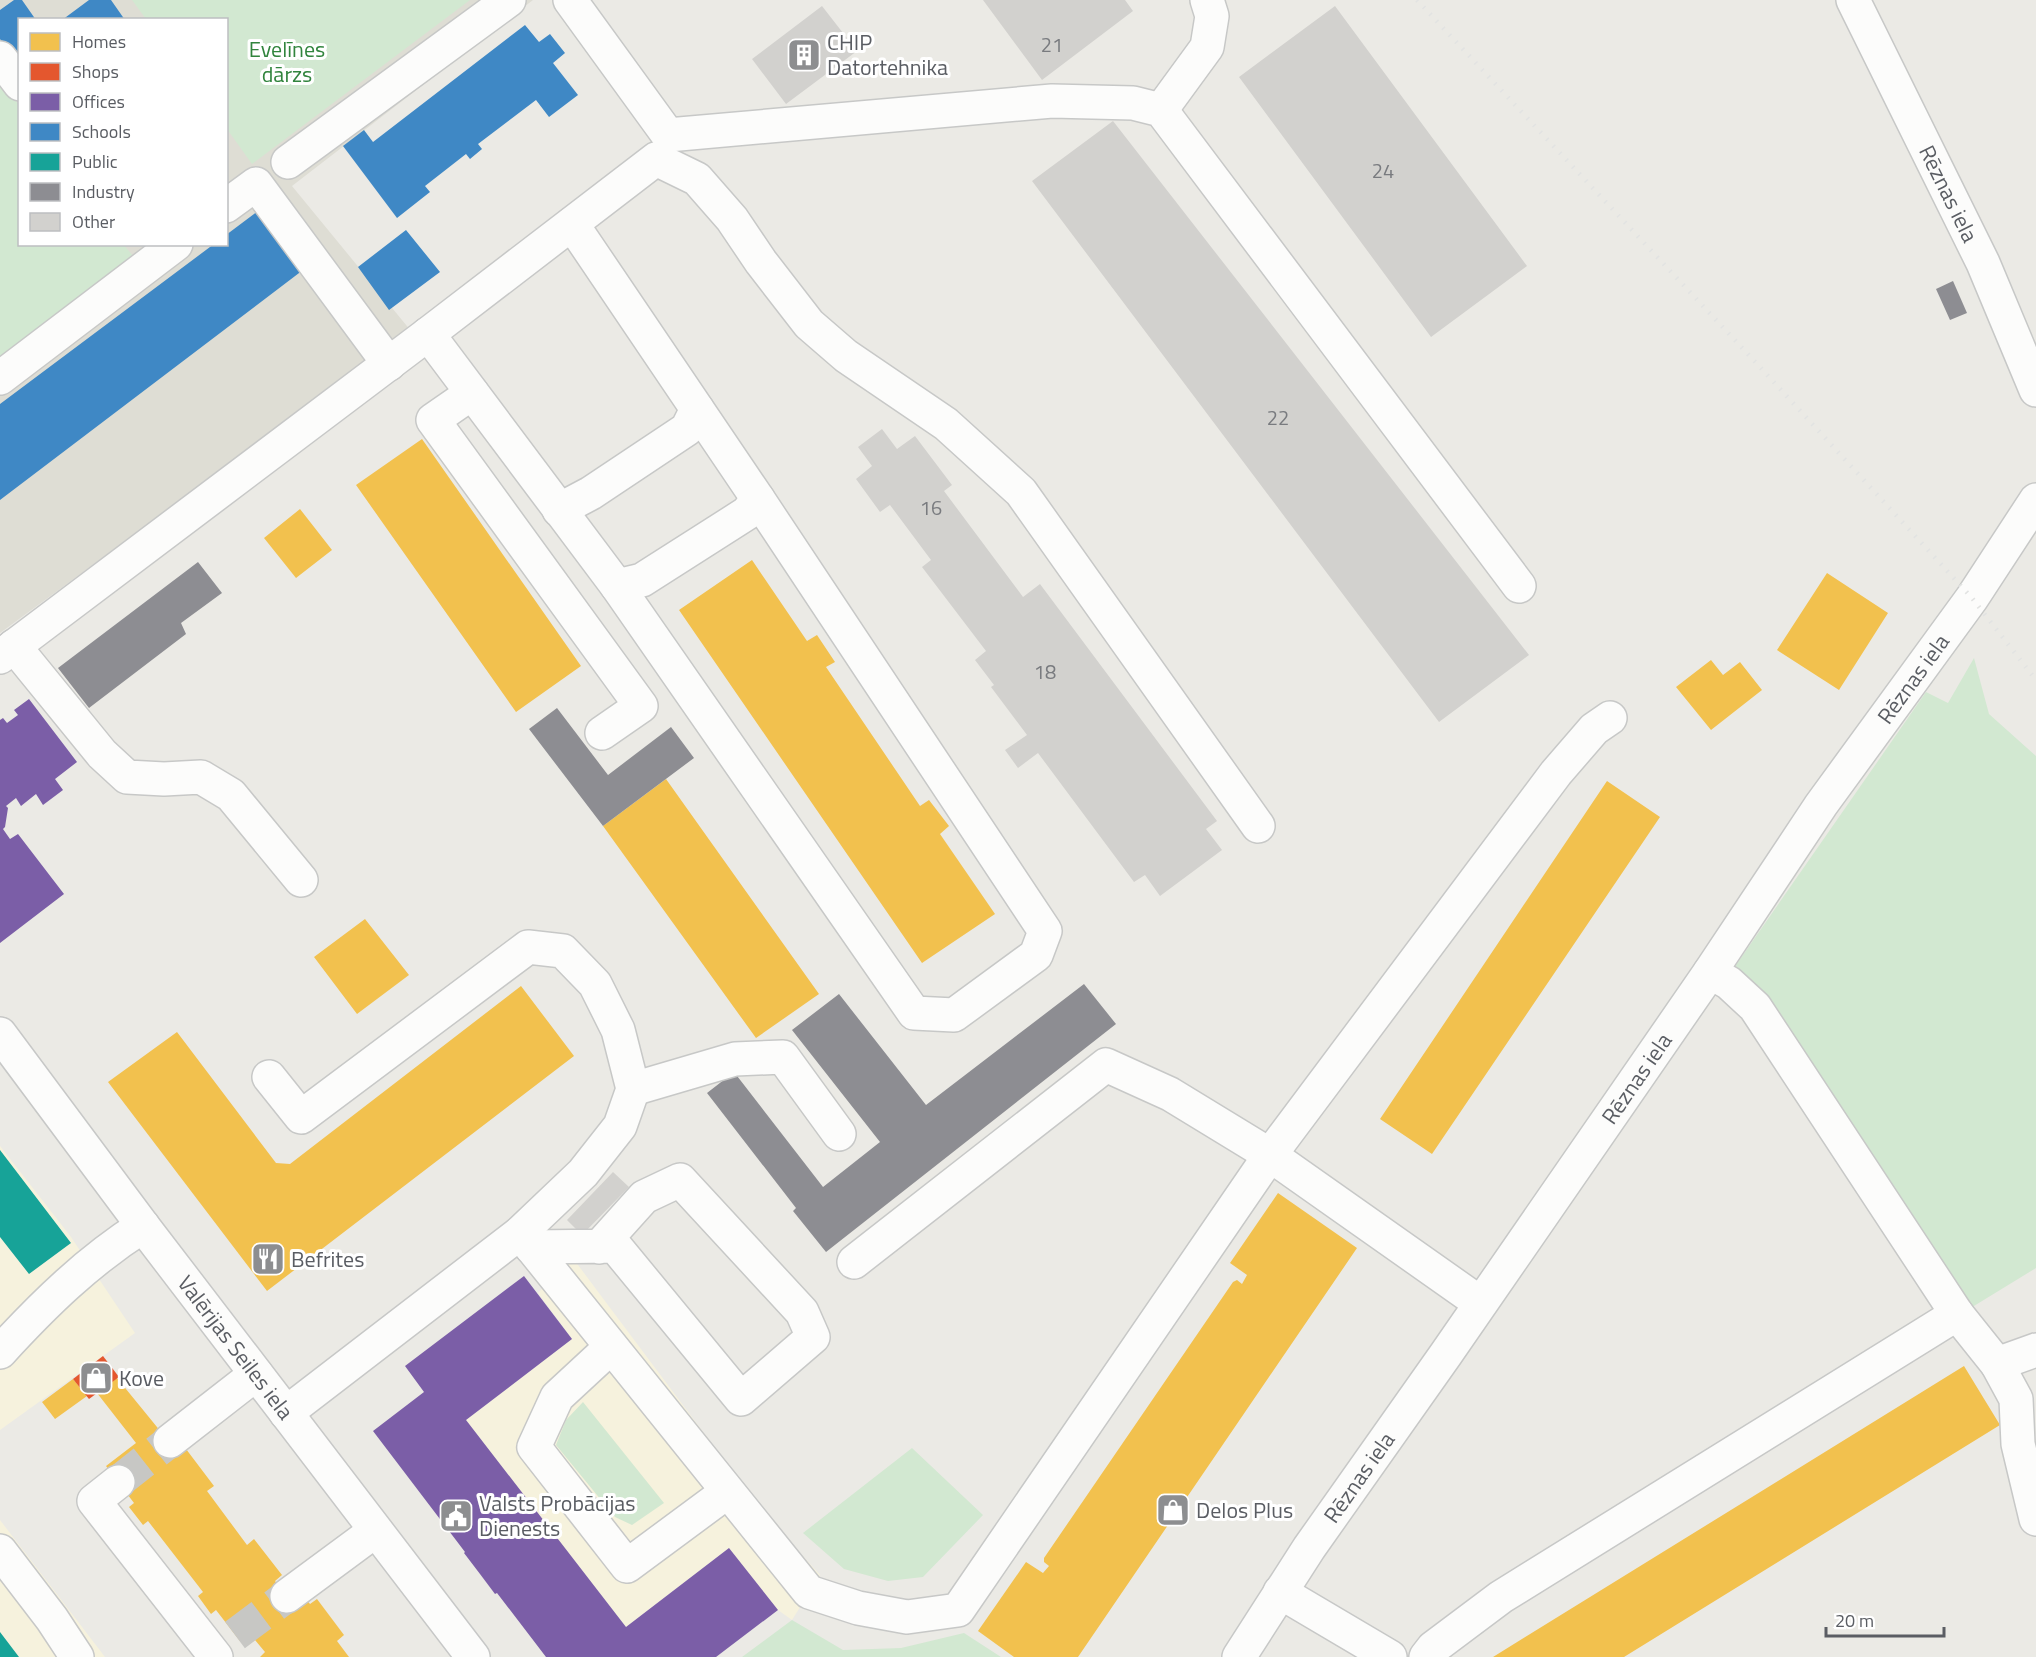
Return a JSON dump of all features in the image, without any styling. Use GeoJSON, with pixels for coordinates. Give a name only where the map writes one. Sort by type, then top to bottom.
{"type":"FeatureCollection","features":[{"type":"Feature","properties":{"kind":"street"},"geometry":{"type":"LineString","coordinates":[[288,162],[509,0]]}},
{"type":"Feature","properties":{"kind":"street"},"geometry":{"type":"LineString","coordinates":[[570,0],[662,147],[698,179],[732,219],[761,262],[809,324],[846,356],[946,424],[1021,492],[1258,826]]}},
{"type":"Feature","properties":{"kind":"street"},"geometry":{"type":"LineString","coordinates":[[1161,110],[1207,47],[1212,16],[1207,0]]}},
{"type":"Feature","properties":{"kind":"street","name":"Rēznas iela"},"geometry":{"type":"LineString","coordinates":[[1853,0],[1983,262],[2036,390]]}},
{"type":"Feature","properties":{"kind":"street"},"geometry":{"type":"LineString","coordinates":[[0,58],[18,81]]}},
{"type":"Feature","properties":{"kind":"street"},"geometry":{"type":"LineString","coordinates":[[301,880],[231,795],[201,777],[164,779],[128,777],[102,754],[7,651],[572,224],[662,147],[1052,101],[1133,103],[1161,110],[1519,586]]}},
{"type":"Feature","properties":{"kind":"street"},"geometry":{"type":"LineString","coordinates":[[228,205],[256,184],[389,364]]}},
{"type":"Feature","properties":{"kind":"street"},"geometry":{"type":"LineString","coordinates":[[428,334],[617,586],[914,1013],[954,1015],[1036,956],[1045,931],[698,409],[572,224]]}},
{"type":"Feature","properties":{"kind":"street"},"geometry":{"type":"LineString","coordinates":[[0,378],[155,251]]}},
{"type":"Feature","properties":{"kind":"street"},"geometry":{"type":"LineString","coordinates":[[472,393],[433,420],[641,706],[602,733]]}},
{"type":"Feature","properties":{"kind":"street"},"geometry":{"type":"LineString","coordinates":[[559,510],[591,493],[687,429],[698,409]]}},
{"type":"Feature","properties":{"kind":"street"},"geometry":{"type":"LineString","coordinates":[[617,586],[642,580],[747,513],[758,499]]}},
{"type":"Feature","properties":{"kind":"street","name":"Rēznas iela"},"geometry":{"type":"LineString","coordinates":[[1239,1657],[1309,1548],[1710,972],[1821,805],[1971,598],[2036,500]]}},
{"type":"Feature","properties":{"kind":"street"},"geometry":{"type":"LineString","coordinates":[[525,1240],[809,1593],[858,1608],[907,1617],[958,1610],[1270,1155],[1556,773],[1594,729],[1610,718]]}},
{"type":"Feature","properties":{"kind":"street"},"geometry":{"type":"LineString","coordinates":[[269,1077],[301,1117],[528,947],[563,951],[595,984],[618,1030],[633,1089],[620,1126],[525,1240],[286,1413]]}},
{"type":"Feature","properties":{"kind":"street"},"geometry":{"type":"LineString","coordinates":[[1710,972],[1729,983],[1755,1007],[1958,1314],[1997,1364],[2016,1399],[2018,1444],[2036,1519]]}},
{"type":"Feature","properties":{"kind":"street","name":"Valērijas Seiles iela"},"geometry":{"type":"LineString","coordinates":[[0,1034],[143,1226],[472,1657]]}},
{"type":"Feature","properties":{"kind":"street"},"geometry":{"type":"LineString","coordinates":[[633,1089],[735,1059],[783,1057],[839,1134]]}},
{"type":"Feature","properties":{"kind":"street"},"geometry":{"type":"LineString","coordinates":[[854,1262],[1106,1065],[1170,1094],[1270,1155],[1480,1303]]}},
{"type":"Feature","properties":{"kind":"street"},"geometry":{"type":"LineString","coordinates":[[525,1240],[599,1247],[615,1246],[741,1399],[813,1337],[802,1312],[680,1180],[644,1197],[599,1247]]}},
{"type":"Feature","properties":{"kind":"street"},"geometry":{"type":"LineString","coordinates":[[0,1352],[42,1306],[72,1279],[115,1243],[143,1226]]}},
{"type":"Feature","properties":{"kind":"street"},"geometry":{"type":"LineString","coordinates":[[1426,1657],[1433,1648],[1501,1597],[1958,1314]]}},
{"type":"Feature","properties":{"kind":"street"},"geometry":{"type":"LineString","coordinates":[[611,1347],[557,1397],[534,1447],[627,1566],[727,1492]]}},
{"type":"Feature","properties":{"kind":"street"},"geometry":{"type":"LineString","coordinates":[[1997,1364],[2036,1350]]}},
{"type":"Feature","properties":{"kind":"street"},"geometry":{"type":"LineString","coordinates":[[170,1441],[256,1374]]}},
{"type":"Feature","properties":{"kind":"street"},"geometry":{"type":"LineString","coordinates":[[118,1482],[94,1501],[221,1648]]}},
{"type":"Feature","properties":{"kind":"street"},"geometry":{"type":"LineString","coordinates":[[287,1596],[375,1531]]}},
{"type":"Feature","properties":{"kind":"street"},"geometry":{"type":"LineString","coordinates":[[0,1551],[52,1619],[77,1657]]}},
{"type":"Feature","properties":{"kind":"street"},"geometry":{"type":"LineString","coordinates":[[1280,1593],[1390,1657]]}},
{"type":"Feature","properties":{"kind":"shaded area"},"geometry":{"type":"Polygon","coordinates":[[[0,0],[533,0],[292,186],[411,331],[0,633],[0,0]]]}},
{"type":"Feature","properties":{"kind":"shaded area"},"geometry":{"type":"Polygon","coordinates":[[[0,1146],[71,1237],[135,1333],[0,1430],[0,1146]]]}},
{"type":"Feature","properties":{"kind":"shaded area"},"geometry":{"type":"Polygon","coordinates":[[[572,1257],[763,1512],[820,1575],[792,1620],[778,1610],[729,1548],[626,1627],[466,1420],[572,1339],[538,1293],[572,1257]]]}},
{"type":"Feature","properties":{"kind":"shaded area"},"geometry":{"type":"Polygon","coordinates":[[[0,1520],[105,1657],[0,1657],[0,1520]]]}},
{"type":"Feature","properties":{"kind":"green space","name":"Evelīnes dārzs"},"geometry":{"type":"Polygon","coordinates":[[[132,0],[470,0],[252,164],[228,130],[228,18],[145,18],[132,0]]]}},
{"type":"Feature","properties":{"kind":"green space"},"geometry":{"type":"Polygon","coordinates":[[[0,79],[18,104],[18,246],[125,246],[133,256],[0,357],[0,79]]]}},
{"type":"Feature","properties":{"kind":"green space"},"geometry":{"type":"Polygon","coordinates":[[[1974,658],[1989,714],[2036,756],[2036,1268],[1969,1309],[1729,975],[1926,692],[1948,703],[1974,658]]]}},
{"type":"Feature","properties":{"kind":"green space"},"geometry":{"type":"Polygon","coordinates":[[[583,1402],[664,1503],[632,1525],[615,1517],[556,1445],[566,1420],[583,1402]]]}},
{"type":"Feature","properties":{"kind":"green space"},"geometry":{"type":"Polygon","coordinates":[[[912,1448],[983,1515],[923,1577],[888,1581],[844,1569],[803,1533],[912,1448]]]}},
{"type":"Feature","properties":{"kind":"green space"},"geometry":{"type":"Polygon","coordinates":[[[792,1620],[843,1650],[901,1648],[964,1633],[1001,1657],[742,1657],[792,1620]]]}},
{"type":"Feature","properties":{"kind":"building: Homes"},"geometry":{"type":"Polygon","coordinates":[[[422,439],[581,666],[516,712],[356,485],[422,439]]]}},
{"type":"Feature","properties":{"kind":"building: Homes"},"geometry":{"type":"Polygon","coordinates":[[[300,509],[332,550],[296,578],[264,538],[300,509]]]}},
{"type":"Feature","properties":{"kind":"building: Homes"},"geometry":{"type":"Polygon","coordinates":[[[752,560],[807,641],[817,635],[835,662],[826,667],[920,806],[929,800],[949,826],[940,834],[995,914],[922,963],[679,610],[752,560]]]}},
{"type":"Feature","properties":{"kind":"building: Homes"},"geometry":{"type":"Polygon","coordinates":[[[1827,573],[1888,613],[1839,690],[1777,650],[1827,573]]]}},
{"type":"Feature","properties":{"kind":"building: Homes"},"geometry":{"type":"Polygon","coordinates":[[[1711,660],[1723,675],[1740,662],[1762,690],[1711,730],[1676,687],[1711,660]]]}},
{"type":"Feature","properties":{"kind":"building: Homes"},"geometry":{"type":"Polygon","coordinates":[[[666,779],[819,994],[756,1038],[603,826],[666,779]]]}},
{"type":"Feature","properties":{"kind":"building: Homes"},"geometry":{"type":"Polygon","coordinates":[[[1607,781],[1660,817],[1432,1154],[1380,1119],[1607,781]]]}},
{"type":"Feature","properties":{"kind":"building: Homes"},"geometry":{"type":"Polygon","coordinates":[[[365,919],[409,975],[357,1014],[314,957],[365,919]]]}},
{"type":"Feature","properties":{"kind":"building: Homes"},"geometry":{"type":"Polygon","coordinates":[[[521,986],[574,1056],[267,1291],[108,1082],[177,1032],[276,1163],[290,1164],[521,986]]]}},
{"type":"Feature","properties":{"kind":"building: Homes"},"geometry":{"type":"Polygon","coordinates":[[[1278,1193],[1357,1248],[1078,1657],[1014,1657],[978,1631],[1026,1562],[1043,1573],[1049,1566],[1044,1562],[1044,1558],[1233,1282],[1237,1280],[1242,1284],[1247,1275],[1230,1263],[1278,1193]]]}},
{"type":"Feature","properties":{"kind":"building: Homes"},"geometry":{"type":"Polygon","coordinates":[[[1964,1366],[2000,1425],[1624,1657],[1493,1657],[1964,1366]]]}},
{"type":"Feature","properties":{"kind":"building: Homes"},"geometry":{"type":"Polygon","coordinates":[[[117,1378],[179,1454],[186,1449],[214,1486],[207,1491],[247,1545],[254,1539],[282,1575],[275,1581],[294,1606],[305,1598],[310,1604],[317,1599],[344,1635],[337,1641],[349,1657],[260,1657],[265,1652],[255,1640],[248,1645],[243,1639],[240,1641],[216,1610],[211,1614],[198,1596],[203,1592],[148,1521],[143,1525],[129,1507],[134,1503],[106,1466],[136,1443],[97,1393],[117,1378]]]}},
{"type":"Feature","properties":{"kind":"building: Homes"},"geometry":{"type":"Polygon","coordinates":[[[73,1379],[87,1396],[55,1419],[42,1402],[73,1379]]]}},
{"type":"Feature","properties":{"kind":"building: Shops","name":"Kove"},"geometry":{"type":"Polygon","coordinates":[[[103,1356],[119,1377],[89,1399],[73,1379],[103,1356]]]}},
{"type":"Feature","properties":{"kind":"building: Offices"},"geometry":{"type":"Polygon","coordinates":[[[29,699],[77,762],[55,779],[63,790],[43,805],[36,794],[21,806],[16,798],[6,806],[8,808],[3,829],[10,839],[18,834],[64,894],[0,943],[0,720],[3,718],[7,723],[18,715],[14,710],[29,699]]]}},
{"type":"Feature","properties":{"kind":"building: Offices"},"geometry":{"type":"Polygon","coordinates":[[[524,1276],[572,1339],[466,1420],[626,1627],[729,1548],[778,1610],[716,1657],[546,1657],[497,1593],[495,1594],[373,1431],[424,1392],[405,1366],[524,1276]]]}},
{"type":"Feature","properties":{"kind":"building: Schools"},"geometry":{"type":"Polygon","coordinates":[[[14,0],[22,0],[35,18],[18,18],[18,63],[0,39],[0,10],[14,0]]]}},
{"type":"Feature","properties":{"kind":"building: Schools"},"geometry":{"type":"Polygon","coordinates":[[[89,0],[111,0],[124,18],[65,18],[89,0]]]}},
{"type":"Feature","properties":{"kind":"building: Schools"},"geometry":{"type":"Polygon","coordinates":[[[525,25],[539,42],[550,34],[565,53],[553,63],[578,95],[549,117],[536,100],[478,144],[482,149],[470,159],[466,154],[425,186],[430,192],[397,218],[343,146],[364,130],[373,142],[525,25]]]}},
{"type":"Feature","properties":{"kind":"building: Schools"},"geometry":{"type":"Polygon","coordinates":[[[258,211],[303,270],[0,500],[0,404],[211,246],[228,246],[228,234],[258,211]]]}},
{"type":"Feature","properties":{"kind":"building: Schools"},"geometry":{"type":"Polygon","coordinates":[[[406,230],[440,272],[389,310],[358,267],[406,230]]]}},
{"type":"Feature","properties":{"kind":"building: Public"},"geometry":{"type":"Polygon","coordinates":[[[0,1150],[71,1243],[29,1274],[0,1237],[0,1150]]]}},
{"type":"Feature","properties":{"kind":"building: Public"},"geometry":{"type":"Polygon","coordinates":[[[0,1632],[19,1657],[0,1657],[0,1632]]]}},
{"type":"Feature","properties":{"kind":"building: Industry"},"geometry":{"type":"Polygon","coordinates":[[[1953,281],[1967,313],[1950,320],[1936,289],[1953,281]]]}},
{"type":"Feature","properties":{"kind":"building: Industry"},"geometry":{"type":"Polygon","coordinates":[[[198,562],[222,593],[181,623],[186,634],[89,708],[58,668],[198,562]]]}},
{"type":"Feature","properties":{"kind":"building: Industry"},"geometry":{"type":"Polygon","coordinates":[[[557,708],[608,775],[671,727],[694,758],[603,826],[529,729],[557,708]]]}},
{"type":"Feature","properties":{"kind":"building: Industry"},"geometry":{"type":"Polygon","coordinates":[[[1084,984],[1116,1024],[826,1252],[793,1211],[796,1208],[707,1093],[734,1072],[823,1187],[880,1142],[792,1030],[839,994],[926,1105],[1084,984]]]}},
{"type":"Feature","properties":{"kind":"building: Other"},"geometry":{"type":"Polygon","coordinates":[[[983,0],[1125,0],[1133,11],[1042,80],[983,0]]]}},
{"type":"Feature","properties":{"kind":"building: Other","name":"CHIP Datortehnika"},"geometry":{"type":"Polygon","coordinates":[[[822,6],[857,51],[786,104],[752,59],[822,6]]]}},
{"type":"Feature","properties":{"kind":"building: Other"},"geometry":{"type":"Polygon","coordinates":[[[1335,6],[1527,266],[1431,337],[1239,77],[1335,6]]]}},
{"type":"Feature","properties":{"kind":"building: Other"},"geometry":{"type":"Polygon","coordinates":[[[1113,121],[1529,655],[1439,722],[1032,181],[1113,121]]]}},
{"type":"Feature","properties":{"kind":"building: Other"},"geometry":{"type":"Polygon","coordinates":[[[882,429],[897,449],[915,436],[952,485],[944,491],[1023,597],[1040,584],[1217,821],[1206,829],[1222,850],[1160,896],[1145,875],[1134,882],[1038,753],[1018,768],[1005,750],[1027,735],[991,687],[994,685],[975,660],[986,651],[922,567],[931,560],[890,505],[880,512],[856,479],[872,466],[858,447],[882,429]]]}},
{"type":"Feature","properties":{"kind":"building: Other"},"geometry":{"type":"Polygon","coordinates":[[[613,1172],[629,1187],[582,1235],[567,1220],[613,1172]]]}},
{"type":"Feature","properties":{"kind":"tunnel"},"geometry":{"type":"LineString","coordinates":[[118,1482],[170,1441]]}},
{"type":"Feature","properties":{"kind":"tunnel"},"geometry":{"type":"LineString","coordinates":[[235,1635],[287,1596]]}},
{"type":"Feature","properties":{"kind":"railway"},"geometry":{"type":"LineString","coordinates":[[1417,0],[1972,598],[2036,680]]}},
{"type":"Feature","properties":{"kind":"place","name":"CHIP Datortehnika"},"geometry":{"type":"Point","coordinates":[804,55]}},
{"type":"Feature","properties":{"kind":"place","name":"Befrites"},"geometry":{"type":"Point","coordinates":[268,1259]}},
{"type":"Feature","properties":{"kind":"place","name":"Kove"},"geometry":{"type":"Point","coordinates":[96,1378]}},
{"type":"Feature","properties":{"kind":"place","name":"Delos Plus"},"geometry":{"type":"Point","coordinates":[1173,1510]}},
{"type":"Feature","properties":{"kind":"place","name":"Valsts Probācijas Dienests"},"geometry":{"type":"Point","coordinates":[456,1516]}}]}
